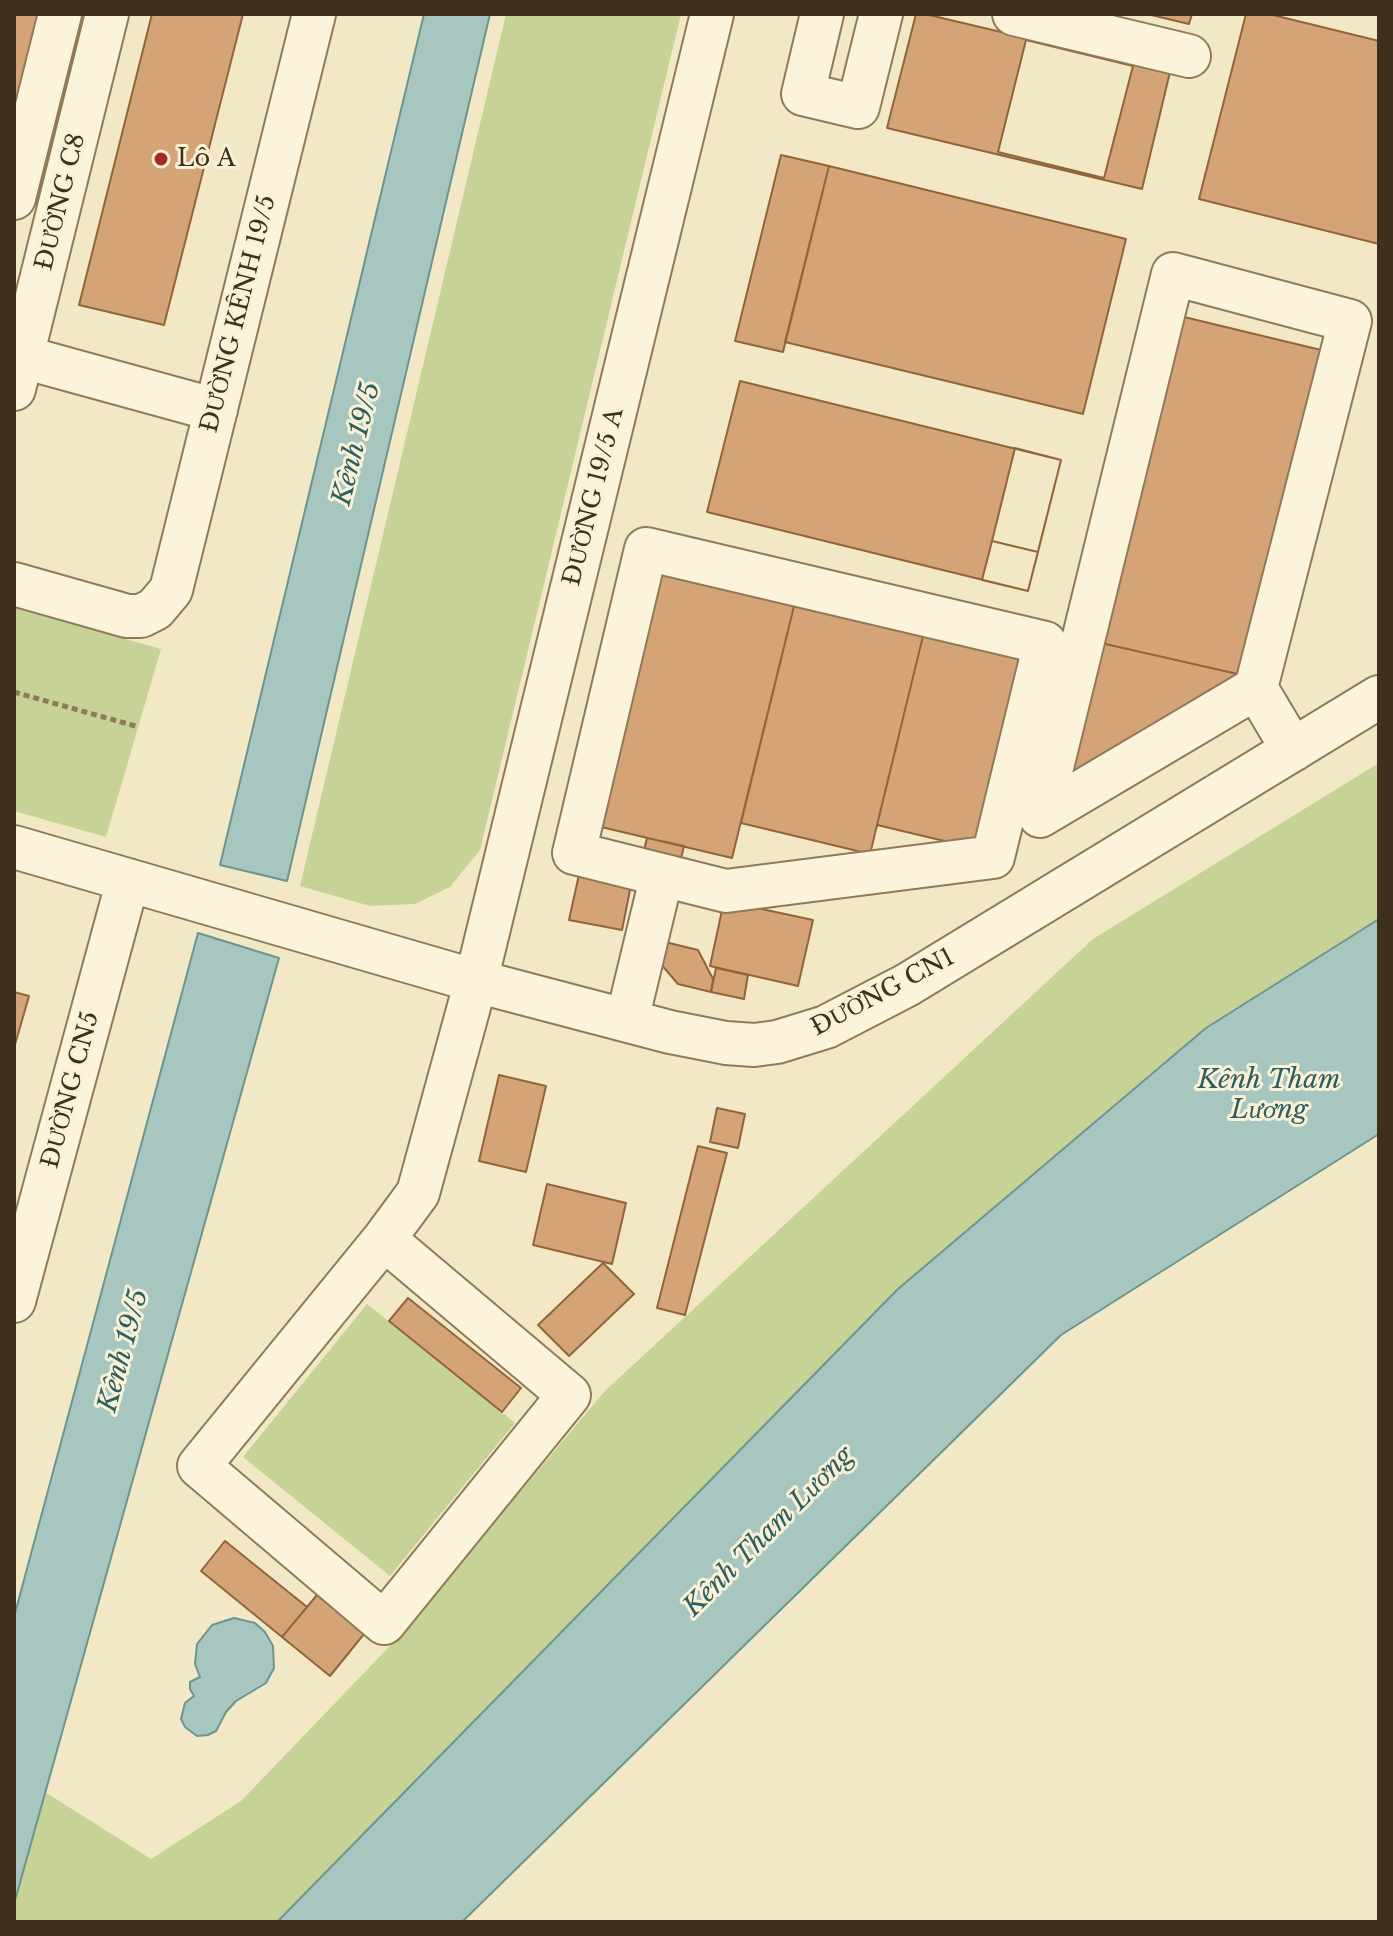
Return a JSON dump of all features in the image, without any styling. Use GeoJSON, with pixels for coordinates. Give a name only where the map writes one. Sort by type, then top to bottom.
{"type":"FeatureCollection","features":[{"type":"Feature","properties":{"kind":"street"},"geometry":{"type":"LineString","coordinates":[[14,198],[60,14]]}},
{"type":"Feature","properties":{"kind":"street","name":"ĐƯỜNG C8"},"geometry":{"type":"LineString","coordinates":[[18,373],[107,14]]}},
{"type":"Feature","properties":{"kind":"street","name":"ĐƯỜNG KÊNH 19/5"},"geometry":{"type":"LineString","coordinates":[[14,584],[127,616],[141,616],[155,609],[171,590],[314,14]]}},
{"type":"Feature","properties":{"kind":"street","name":"ĐƯỜNG 19/5 A"},"geometry":{"type":"LineString","coordinates":[[384,1239],[569,1395],[384,1623],[199,1466],[418,1193],[476,981],[712,14]]}},
{"type":"Feature","properties":{"kind":"street"},"geometry":{"type":"LineString","coordinates":[[822,14],[803,94],[858,107],[881,14]]}},
{"type":"Feature","properties":{"kind":"street"},"geometry":{"type":"LineString","coordinates":[[1014,14],[1189,56]]}},
{"type":"Feature","properties":{"kind":"street"},"geometry":{"type":"LineString","coordinates":[[1256,688],[1040,816],[1173,274],[1350,321],[1256,688],[1293,750]]}},
{"type":"Feature","properties":{"kind":"street"},"geometry":{"type":"LineString","coordinates":[[18,373],[216,410]]}},
{"type":"Feature","properties":{"kind":"street"},"geometry":{"type":"LineString","coordinates":[[646,549],[1045,643],[993,857],[726,891],[662,875],[574,853],[646,549]]}},
{"type":"Feature","properties":{"kind":"street","name":"ĐƯỜNG CN1"},"geometry":{"type":"LineString","coordinates":[[14,847],[476,981],[697,1038],[754,1045],[801,1037],[907,985],[1379,697]]}},
{"type":"Feature","properties":{"kind":"street"},"geometry":{"type":"LineString","coordinates":[[627,1020],[662,875]]}},
{"type":"Feature","properties":{"kind":"street","name":"ĐƯỜNG CN5"},"geometry":{"type":"LineString","coordinates":[[14,1301],[128,880]]}},
{"type":"Feature","properties":{"kind":"path"},"geometry":{"type":"LineString","coordinates":[[14,692],[139,727]]}},
{"type":"Feature","properties":{"kind":"green space"},"geometry":{"type":"Polygon","coordinates":[[[506,14],[681,14],[480,850],[450,887],[415,904],[370,906],[300,886],[506,14]]]}},
{"type":"Feature","properties":{"kind":"green space"},"geometry":{"type":"Polygon","coordinates":[[[14,608],[161,649],[106,837],[14,811],[14,608]]]}},
{"type":"Feature","properties":{"kind":"green space"},"geometry":{"type":"Polygon","coordinates":[[[1379,763],[1379,919],[1205,1028],[898,1289],[277,1922],[14,1922],[14,1904],[45,1792],[151,1859],[241,1801],[388,1648],[605,1391],[1093,939],[1379,763]]]}},
{"type":"Feature","properties":{"kind":"green space"},"geometry":{"type":"Polygon","coordinates":[[[367,1304],[515,1423],[390,1576],[243,1457],[367,1304]]]}},
{"type":"Feature","properties":{"kind":"water","name":"Kênh 19/5"},"geometry":{"type":"Polygon","coordinates":[[[424,14],[490,14],[287,881],[220,865],[424,14]]]}},
{"type":"Feature","properties":{"kind":"water","name":"Kênh Tham Lương"},"geometry":{"type":"Polygon","coordinates":[[[1379,919],[1379,1134],[1061,1335],[462,1922],[277,1922],[898,1289],[1206,1028],[1379,919]]]}},
{"type":"Feature","properties":{"kind":"water","name":"Kênh 19/5"},"geometry":{"type":"Polygon","coordinates":[[[198,933],[279,958],[14,1904],[14,1617],[198,933]]]}},
{"type":"Feature","properties":{"kind":"water"},"geometry":{"type":"Polygon","coordinates":[[[234,1618],[255,1623],[265,1632],[273,1646],[274,1668],[266,1683],[236,1701],[216,1731],[197,1736],[185,1727],[181,1719],[185,1703],[194,1696],[190,1682],[200,1677],[195,1664],[197,1644],[212,1625],[234,1618]]]}},
{"type":"Feature","properties":{"kind":"building"},"geometry":{"type":"Polygon","coordinates":[[[14,14],[39,14],[14,113],[14,14]]]}},
{"type":"Feature","properties":{"kind":"building","name":"Lô A"},"geometry":{"type":"Polygon","coordinates":[[[152,14],[243,14],[164,325],[79,305],[152,14]]]}},
{"type":"Feature","properties":{"kind":"building"},"geometry":{"type":"Polygon","coordinates":[[[916,14],[1170,72],[1142,189],[887,128],[916,14]]]}},
{"type":"Feature","properties":{"kind":"building"},"geometry":{"type":"Polygon","coordinates":[[[1147,14],[1192,14],[1189,24],[1147,14]]]}},
{"type":"Feature","properties":{"kind":"building"},"geometry":{"type":"Polygon","coordinates":[[[1246,14],[1269,14],[1379,41],[1379,244],[1199,199],[1246,14]]]}},
{"type":"Feature","properties":{"kind":"building"},"geometry":{"type":"Polygon","coordinates":[[[1026,40],[1133,66],[1104,178],[998,152],[1026,40]]]}},
{"type":"Feature","properties":{"kind":"building"},"geometry":{"type":"Polygon","coordinates":[[[781,155],[829,166],[783,352],[735,341],[781,155]]]}},
{"type":"Feature","properties":{"kind":"building"},"geometry":{"type":"Polygon","coordinates":[[[829,166],[1126,239],[1083,414],[785,342],[829,166]]]}},
{"type":"Feature","properties":{"kind":"building"},"geometry":{"type":"Polygon","coordinates":[[[1180,316],[1321,350],[1242,675],[1101,643],[1180,316]]]}},
{"type":"Feature","properties":{"kind":"building"},"geometry":{"type":"Polygon","coordinates":[[[740,381],[1061,460],[1028,591],[707,512],[740,381]]]}},
{"type":"Feature","properties":{"kind":"building"},"geometry":{"type":"Polygon","coordinates":[[[1015,448],[1061,460],[1038,552],[992,541],[1015,448]]]}},
{"type":"Feature","properties":{"kind":"building"},"geometry":{"type":"Polygon","coordinates":[[[992,541],[1038,552],[1028,591],[982,580],[992,541]]]}},
{"type":"Feature","properties":{"kind":"building"},"geometry":{"type":"Polygon","coordinates":[[[658,574],[794,606],[732,858],[597,826],[658,574]]]}},
{"type":"Feature","properties":{"kind":"building"},"geometry":{"type":"Polygon","coordinates":[[[794,606],[923,636],[870,854],[741,823],[794,606]]]}},
{"type":"Feature","properties":{"kind":"building"},"geometry":{"type":"Polygon","coordinates":[[[923,636],[1023,660],[978,849],[877,825],[923,636]]]}},
{"type":"Feature","properties":{"kind":"building"},"geometry":{"type":"Polygon","coordinates":[[[1101,643],[1242,675],[1068,782],[1101,643]]]}},
{"type":"Feature","properties":{"kind":"building"},"geometry":{"type":"Polygon","coordinates":[[[647,838],[684,846],[679,867],[642,858],[647,838]]]}},
{"type":"Feature","properties":{"kind":"building"},"geometry":{"type":"Polygon","coordinates":[[[580,870],[632,880],[622,930],[569,920],[580,870]]]}},
{"type":"Feature","properties":{"kind":"building"},"geometry":{"type":"Polygon","coordinates":[[[724,901],[813,920],[798,986],[710,966],[724,901]]]}},
{"type":"Feature","properties":{"kind":"building"},"geometry":{"type":"Polygon","coordinates":[[[665,942],[698,950],[713,979],[711,992],[678,984],[660,963],[665,942]]]}},
{"type":"Feature","properties":{"kind":"building"},"geometry":{"type":"Polygon","coordinates":[[[716,968],[748,975],[744,999],[711,992],[716,968]]]}},
{"type":"Feature","properties":{"kind":"building"},"geometry":{"type":"Polygon","coordinates":[[[14,992],[29,996],[14,1048],[14,992]]]}},
{"type":"Feature","properties":{"kind":"building"},"geometry":{"type":"Polygon","coordinates":[[[499,1075],[546,1086],[526,1172],[479,1161],[499,1075]]]}},
{"type":"Feature","properties":{"kind":"building"},"geometry":{"type":"Polygon","coordinates":[[[717,1108],[745,1114],[738,1148],[710,1142],[717,1108]]]}},
{"type":"Feature","properties":{"kind":"building"},"geometry":{"type":"Polygon","coordinates":[[[698,1146],[727,1153],[685,1315],[657,1308],[698,1146]]]}},
{"type":"Feature","properties":{"kind":"building"},"geometry":{"type":"Polygon","coordinates":[[[547,1184],[626,1203],[612,1264],[533,1245],[547,1184]]]}},
{"type":"Feature","properties":{"kind":"building"},"geometry":{"type":"Polygon","coordinates":[[[603,1263],[634,1294],[569,1356],[538,1325],[603,1263]]]}},
{"type":"Feature","properties":{"kind":"building"},"geometry":{"type":"Polygon","coordinates":[[[408,1298],[521,1388],[502,1412],[389,1321],[408,1298]]]}},
{"type":"Feature","properties":{"kind":"building"},"geometry":{"type":"Polygon","coordinates":[[[225,1541],[307,1607],[282,1637],[201,1571],[225,1541]]]}},
{"type":"Feature","properties":{"kind":"building"},"geometry":{"type":"Polygon","coordinates":[[[317,1595],[364,1634],[330,1676],[282,1637],[317,1595]]]}},
{"type":"Feature","properties":{"kind":"place","name":"Lô A"},"geometry":{"type":"Point","coordinates":[161,159]}}]}
